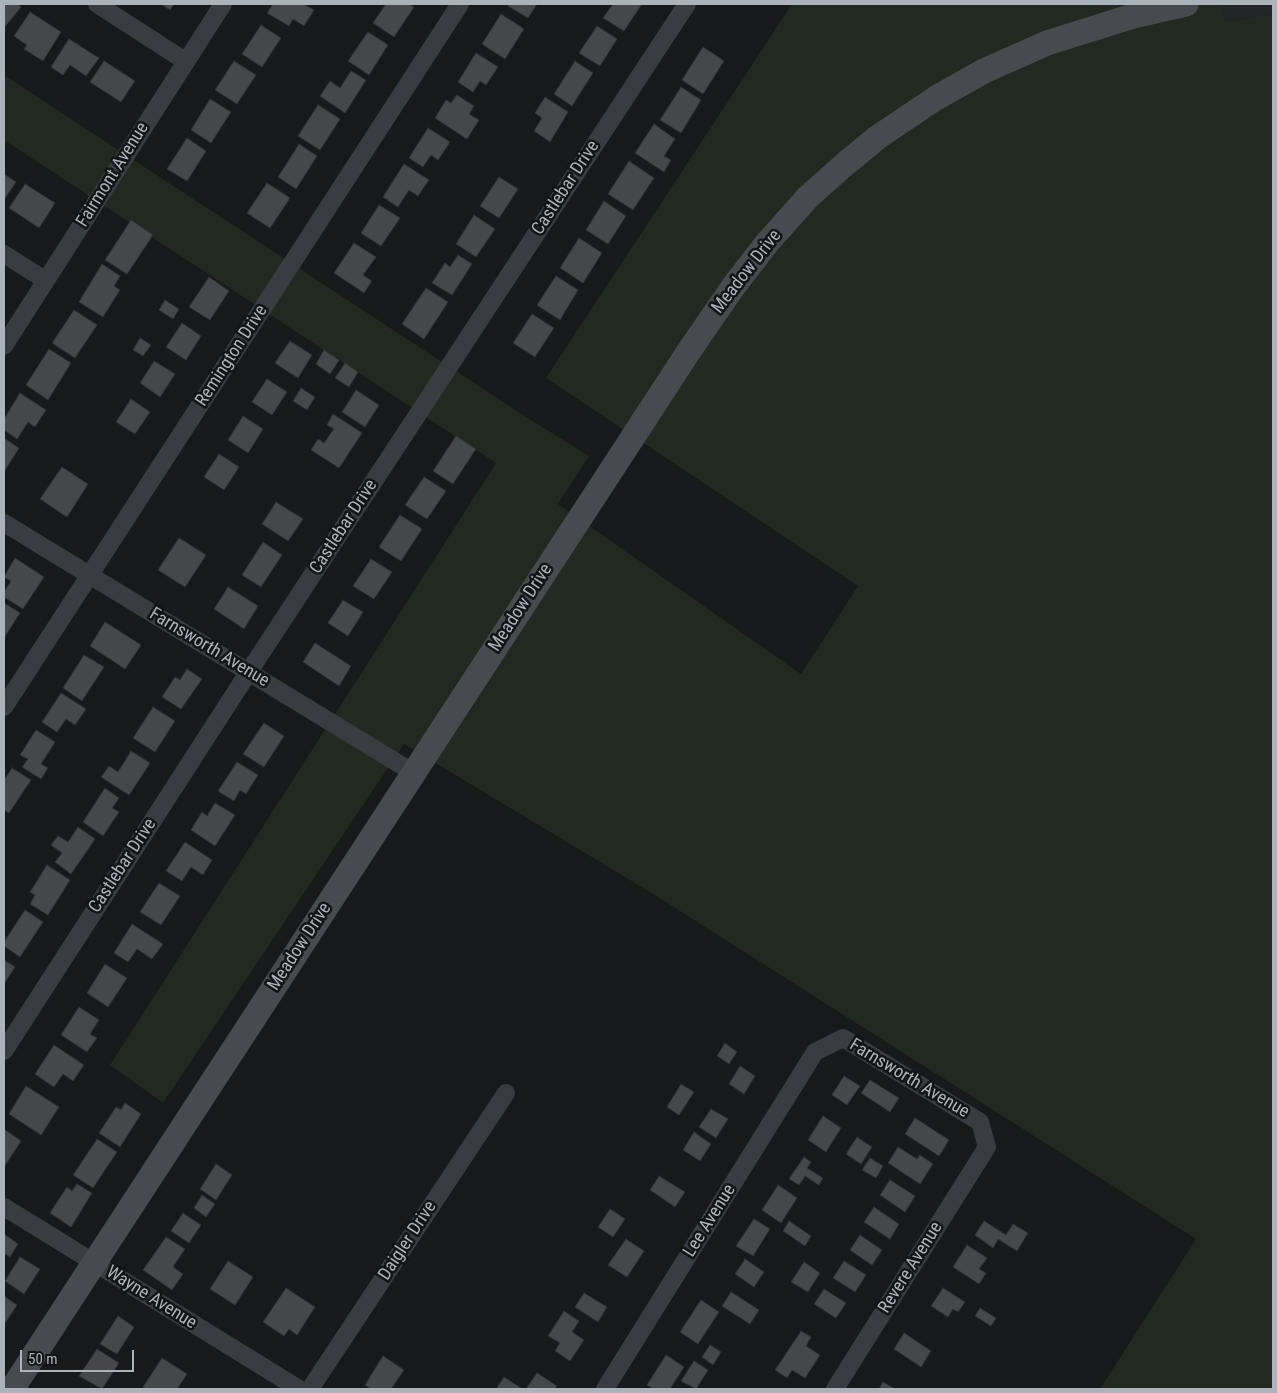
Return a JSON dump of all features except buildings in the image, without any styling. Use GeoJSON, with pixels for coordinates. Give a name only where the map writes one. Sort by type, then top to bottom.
{"type":"FeatureCollection","features":[{"type":"Feature","properties":{"kind":"street"},"geometry":{"type":"LineString","coordinates":[[97,4],[185,61]]}},
{"type":"Feature","properties":{"kind":"street","name":"Fairmont Avenue"},"geometry":{"type":"LineString","coordinates":[[4,346],[222,4]]}},
{"type":"Feature","properties":{"kind":"street","name":"Remington Drive"},"geometry":{"type":"LineString","coordinates":[[4,707],[460,4]]}},
{"type":"Feature","properties":{"kind":"street","name":"Castlebar Drive"},"geometry":{"type":"LineString","coordinates":[[4,1051],[248,673],[687,4]]}},
{"type":"Feature","properties":{"kind":"street","name":"Meadow Drive"},"geometry":{"type":"LineString","coordinates":[[12,1389],[732,286],[767,243],[808,198],[844,165],[878,137],[936,98],[984,71],[1047,43],[1090,28],[1186,4]]}},
{"type":"Feature","properties":{"kind":"street"},"geometry":{"type":"LineString","coordinates":[[4,254],[45,280]]}},
{"type":"Feature","properties":{"kind":"street","name":"Farnsworth Avenue"},"geometry":{"type":"LineString","coordinates":[[4,523],[414,773]]}},
{"type":"Feature","properties":{"kind":"street","name":"Farnsworth Avenue"},"geometry":{"type":"LineString","coordinates":[[815,1052],[843,1038],[980,1122],[987,1147]]}},
{"type":"Feature","properties":{"kind":"street","name":"Lee Avenue"},"geometry":{"type":"LineString","coordinates":[[605,1389],[815,1052]]}},
{"type":"Feature","properties":{"kind":"street","name":"Daigler Drive"},"geometry":{"type":"LineString","coordinates":[[310,1389],[506,1093]]}},
{"type":"Feature","properties":{"kind":"street","name":"Revere Avenue"},"geometry":{"type":"LineString","coordinates":[[835,1389],[987,1147]]}},
{"type":"Feature","properties":{"kind":"street","name":"Wayne Avenue"},"geometry":{"type":"LineString","coordinates":[[4,1207],[298,1389]]}},
{"type":"Feature","properties":{"kind":"shaded area"},"geometry":{"type":"Polygon","coordinates":[[[792,4],[1221,4],[1227,21],[1273,14],[1273,1389],[1100,1389],[1196,1239],[658,897],[404,744],[163,1103],[110,1065],[496,463],[4,140],[4,75],[523,415],[589,456],[558,504],[801,674],[858,586],[546,378],[792,4]]]}},
{"type":"Feature","properties":{"kind":"shaded area"},"geometry":{"type":"Polygon","coordinates":[[[1221,4],[1273,4],[1273,14],[1227,21],[1221,4]]]}}]}
